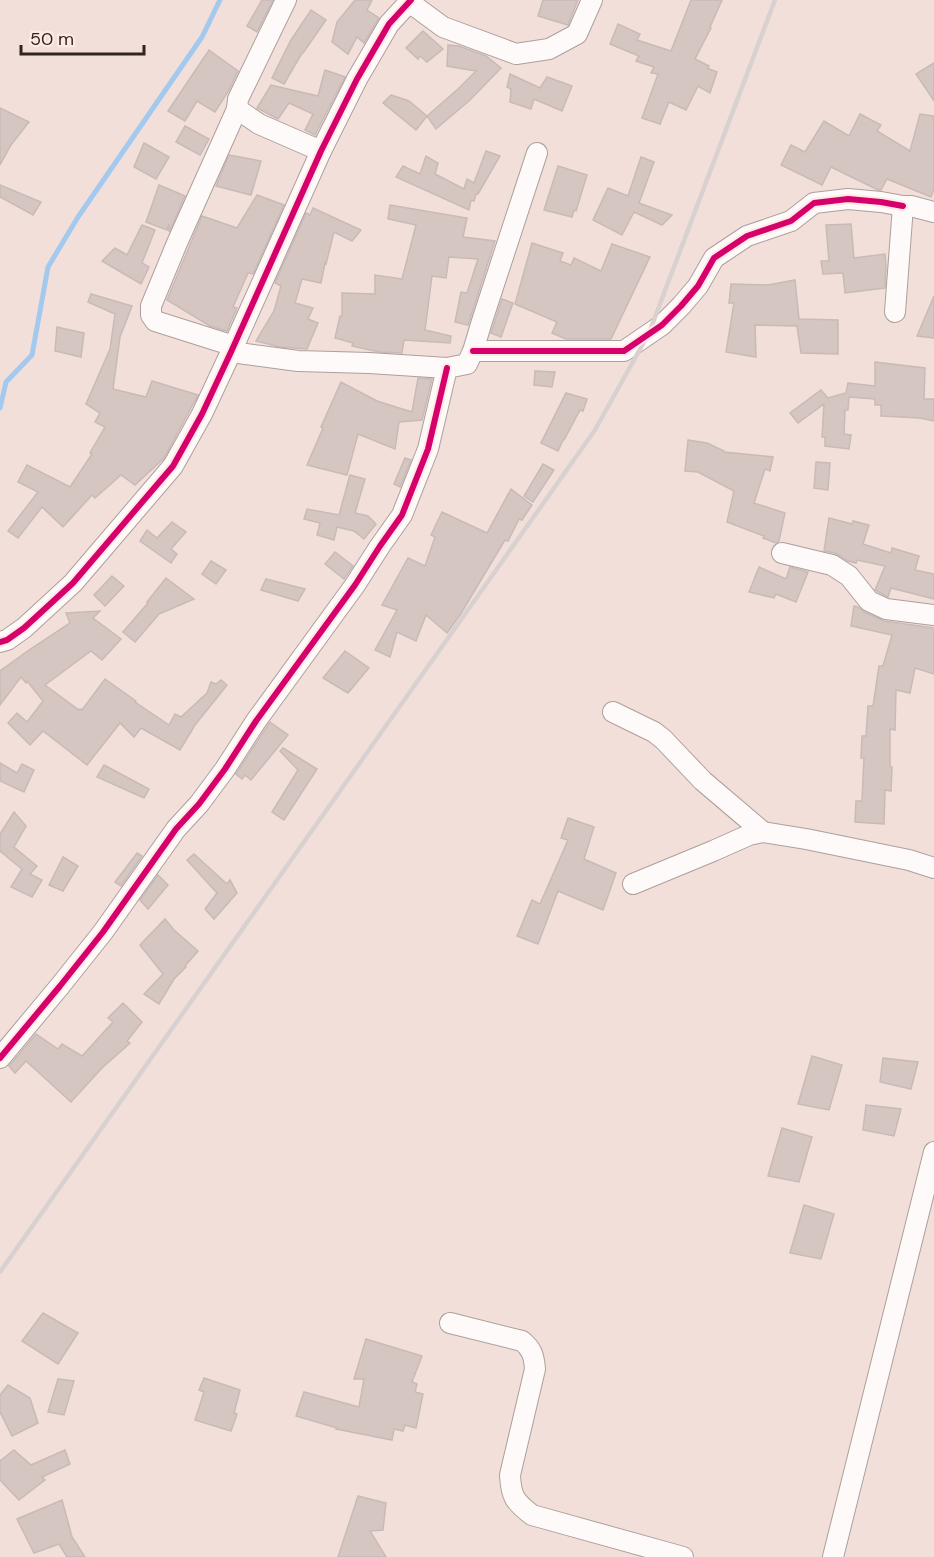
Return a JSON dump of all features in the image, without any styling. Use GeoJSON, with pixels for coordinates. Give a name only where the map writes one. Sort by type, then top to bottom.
{"type":"FeatureCollection","features":[{"type":"Feature","properties":{"kind":"street"},"geometry":{"type":"LineString","coordinates":[[286,0],[238,99],[237,109],[151,306],[151,315],[155,321],[233,349],[298,361],[447,368],[467,364],[537,153]]}},
{"type":"Feature","properties":{"kind":"street"},"geometry":{"type":"LineString","coordinates":[[0,642],[24,628],[73,583],[173,466],[202,414],[233,349],[321,151],[357,79],[389,24],[410,1],[443,27],[516,54],[549,49],[577,34],[592,0]]}},
{"type":"Feature","properties":{"kind":"street"},"geometry":{"type":"LineString","coordinates":[[237,109],[259,124],[321,151]]}},
{"type":"Feature","properties":{"kind":"street"},"geometry":{"type":"LineString","coordinates":[[473,351],[624,351],[662,325],[681,306],[698,286],[714,258],[747,236],[790,221],[814,203],[848,199],[911,206],[934,212]]}},
{"type":"Feature","properties":{"kind":"street"},"geometry":{"type":"LineString","coordinates":[[894,312],[903,206]]}},
{"type":"Feature","properties":{"kind":"street"},"geometry":{"type":"LineString","coordinates":[[0,1058],[109,924],[176,829],[199,804],[225,769],[256,721],[355,585],[402,515],[428,449],[447,368]]}},
{"type":"Feature","properties":{"kind":"street"},"geometry":{"type":"LineString","coordinates":[[782,553],[832,565],[849,576],[869,601],[886,609],[934,615]]}},
{"type":"Feature","properties":{"kind":"street"},"geometry":{"type":"LineString","coordinates":[[613,712],[654,732],[663,739],[704,781],[763,832]]}},
{"type":"Feature","properties":{"kind":"street"},"geometry":{"type":"LineString","coordinates":[[633,884],[763,832],[909,860],[934,868]]}},
{"type":"Feature","properties":{"kind":"street"},"geometry":{"type":"LineString","coordinates":[[833,1557],[934,1152]]}},
{"type":"Feature","properties":{"kind":"street"},"geometry":{"type":"LineString","coordinates":[[450,1323],[522,1341],[530,1347],[534,1356],[535,1369],[510,1475],[511,1490],[518,1505],[532,1515],[683,1557]]}},
{"type":"Feature","properties":{"kind":"building"},"geometry":{"type":"Polygon","coordinates":[[[262,0],[273,0],[257,32],[247,26],[262,0]]]}},
{"type":"Feature","properties":{"kind":"building"},"geometry":{"type":"Polygon","coordinates":[[[355,0],[372,0],[367,10],[379,18],[364,43],[357,37],[348,54],[332,42],[337,22],[355,0]]]}},
{"type":"Feature","properties":{"kind":"building"},"geometry":{"type":"Polygon","coordinates":[[[543,0],[578,0],[568,25],[538,16],[543,0]]]}},
{"type":"Feature","properties":{"kind":"building"},"geometry":{"type":"Polygon","coordinates":[[[691,0],[722,0],[695,59],[717,72],[710,93],[698,86],[686,110],[669,102],[660,124],[642,118],[658,74],[651,73],[654,67],[636,61],[639,56],[610,44],[618,24],[640,34],[637,40],[671,51],[691,0]]]}},
{"type":"Feature","properties":{"kind":"building"},"geometry":{"type":"Polygon","coordinates":[[[311,10],[326,20],[302,53],[284,84],[272,78],[291,40],[311,10]]]}},
{"type":"Feature","properties":{"kind":"building"},"geometry":{"type":"Polygon","coordinates":[[[423,31],[443,49],[427,62],[420,56],[418,59],[406,48],[423,31]]]}},
{"type":"Feature","properties":{"kind":"building"},"geometry":{"type":"Polygon","coordinates":[[[448,45],[459,46],[486,56],[501,68],[470,100],[436,129],[427,116],[476,71],[447,66],[448,45]]]}},
{"type":"Feature","properties":{"kind":"building"},"geometry":{"type":"Polygon","coordinates":[[[209,50],[238,71],[215,112],[197,101],[185,121],[168,111],[209,50]]]}},
{"type":"Feature","properties":{"kind":"building"},"geometry":{"type":"Polygon","coordinates":[[[934,63],[934,101],[916,74],[934,63]]]}},
{"type":"Feature","properties":{"kind":"building"},"geometry":{"type":"Polygon","coordinates":[[[325,70],[345,77],[315,135],[305,130],[313,114],[289,103],[278,119],[257,108],[271,85],[318,96],[325,70]]]}},
{"type":"Feature","properties":{"kind":"building"},"geometry":{"type":"Polygon","coordinates":[[[510,74],[540,88],[547,77],[572,86],[562,111],[534,99],[531,109],[510,102],[511,89],[507,87],[510,74]]]}},
{"type":"Feature","properties":{"kind":"building"},"geometry":{"type":"Polygon","coordinates":[[[391,95],[409,101],[427,116],[416,130],[383,103],[391,95]]]}},
{"type":"Feature","properties":{"kind":"building"},"geometry":{"type":"Polygon","coordinates":[[[0,108],[29,122],[11,145],[0,165],[0,108]]]}},
{"type":"Feature","properties":{"kind":"building"},"geometry":{"type":"Polygon","coordinates":[[[860,114],[881,125],[877,131],[910,151],[920,114],[934,116],[934,189],[931,197],[887,179],[881,190],[878,190],[831,167],[822,185],[781,165],[791,145],[805,152],[824,121],[849,136],[860,114]]]}},
{"type":"Feature","properties":{"kind":"building"},"geometry":{"type":"Polygon","coordinates":[[[185,126],[209,139],[200,155],[176,142],[185,126]]]}},
{"type":"Feature","properties":{"kind":"building"},"geometry":{"type":"Polygon","coordinates":[[[144,143],[169,157],[156,179],[134,167],[144,143]]]}},
{"type":"Feature","properties":{"kind":"building"},"geometry":{"type":"Polygon","coordinates":[[[486,151],[500,156],[474,201],[471,200],[469,210],[396,177],[403,166],[420,174],[426,156],[438,163],[435,174],[464,189],[467,179],[474,183],[486,151]]]}},
{"type":"Feature","properties":{"kind":"building"},"geometry":{"type":"Polygon","coordinates":[[[229,155],[261,161],[251,195],[216,186],[229,155]]]}},
{"type":"Feature","properties":{"kind":"building"},"geometry":{"type":"Polygon","coordinates":[[[641,157],[654,162],[639,203],[672,215],[662,225],[634,212],[622,235],[593,220],[608,188],[628,196],[641,157]]]}},
{"type":"Feature","properties":{"kind":"building"},"geometry":{"type":"Polygon","coordinates":[[[558,166],[587,175],[572,217],[544,210],[558,166]]]}},
{"type":"Feature","properties":{"kind":"building"},"geometry":{"type":"Polygon","coordinates":[[[0,185],[41,202],[33,215],[0,197],[0,185]]]}},
{"type":"Feature","properties":{"kind":"building"},"geometry":{"type":"Polygon","coordinates":[[[159,185],[185,196],[169,232],[169,224],[167,230],[146,222],[159,185]]]}},
{"type":"Feature","properties":{"kind":"building"},"geometry":{"type":"Polygon","coordinates":[[[257,195],[284,205],[253,274],[248,273],[233,307],[237,308],[227,331],[210,326],[167,300],[202,216],[237,228],[257,195]]]}},
{"type":"Feature","properties":{"kind":"building"},"geometry":{"type":"Polygon","coordinates":[[[390,205],[467,218],[463,237],[495,241],[468,325],[455,322],[461,292],[467,293],[478,259],[449,257],[446,278],[432,276],[425,330],[451,336],[450,343],[404,340],[402,353],[379,352],[352,346],[353,343],[335,338],[340,316],[342,316],[342,293],[375,294],[375,275],[402,279],[416,225],[388,219],[390,205]]]}},
{"type":"Feature","properties":{"kind":"building"},"geometry":{"type":"Polygon","coordinates":[[[313,208],[361,230],[352,241],[334,232],[321,283],[302,279],[295,303],[313,308],[308,319],[318,323],[307,349],[280,347],[256,341],[274,311],[281,286],[275,283],[306,213],[310,215],[313,208]]]}},
{"type":"Feature","properties":{"kind":"building"},"geometry":{"type":"Polygon","coordinates":[[[851,224],[854,258],[885,254],[885,288],[845,293],[843,273],[823,274],[821,261],[829,261],[826,225],[851,224]]]}},
{"type":"Feature","properties":{"kind":"building"},"geometry":{"type":"Polygon","coordinates":[[[142,225],[155,230],[142,263],[149,267],[141,284],[102,261],[115,248],[127,255],[142,225]]]}},
{"type":"Feature","properties":{"kind":"building"},"geometry":{"type":"Polygon","coordinates":[[[532,243],[563,253],[560,261],[571,265],[574,258],[601,271],[612,244],[650,257],[611,339],[566,339],[552,333],[557,322],[515,304],[532,243]]]}},
{"type":"Feature","properties":{"kind":"building"},"geometry":{"type":"Polygon","coordinates":[[[795,280],[799,319],[838,320],[838,354],[801,353],[797,326],[755,325],[756,357],[726,352],[734,303],[729,303],[731,284],[768,285],[795,280]]]}},
{"type":"Feature","properties":{"kind":"building"},"geometry":{"type":"Polygon","coordinates":[[[91,294],[132,306],[120,337],[113,389],[146,397],[152,381],[198,395],[164,458],[135,485],[121,475],[95,498],[92,495],[63,527],[42,507],[18,538],[8,531],[38,492],[18,482],[27,465],[70,487],[92,454],[90,453],[105,427],[95,422],[100,413],[86,404],[110,349],[115,314],[88,302],[91,294]]]}},
{"type":"Feature","properties":{"kind":"building"},"geometry":{"type":"Polygon","coordinates":[[[934,296],[934,338],[917,336],[934,296]]]}},
{"type":"Feature","properties":{"kind":"building"},"geometry":{"type":"Polygon","coordinates":[[[502,299],[513,303],[501,337],[491,333],[502,299]]]}},
{"type":"Feature","properties":{"kind":"building"},"geometry":{"type":"Polygon","coordinates":[[[57,327],[84,333],[81,357],[55,351],[57,327]]]}},
{"type":"Feature","properties":{"kind":"building"},"geometry":{"type":"Polygon","coordinates":[[[875,362],[925,368],[924,399],[934,399],[934,421],[881,416],[881,405],[875,405],[875,399],[849,397],[848,410],[845,410],[844,434],[851,435],[849,449],[825,446],[825,437],[822,437],[824,404],[798,423],[790,413],[821,390],[828,398],[846,393],[848,383],[875,386],[875,362]]]}},
{"type":"Feature","properties":{"kind":"building"},"geometry":{"type":"Polygon","coordinates":[[[535,371],[555,372],[552,387],[534,385],[535,371]]]}},
{"type":"Feature","properties":{"kind":"building"},"geometry":{"type":"Polygon","coordinates":[[[418,378],[432,379],[422,420],[399,422],[395,449],[358,434],[347,475],[307,465],[341,382],[377,401],[412,412],[418,378]]]}},
{"type":"Feature","properties":{"kind":"building"},"geometry":{"type":"Polygon","coordinates":[[[566,393],[587,399],[583,411],[580,410],[558,451],[541,443],[566,393]]]}},
{"type":"Feature","properties":{"kind":"building"},"geometry":{"type":"Polygon","coordinates":[[[688,440],[707,443],[724,452],[773,457],[770,471],[765,469],[754,503],[785,513],[779,541],[776,543],[727,522],[734,491],[698,472],[685,471],[688,440]]]}},
{"type":"Feature","properties":{"kind":"building"},"geometry":{"type":"Polygon","coordinates":[[[405,458],[411,460],[400,487],[394,484],[405,458]]]}},
{"type":"Feature","properties":{"kind":"building"},"geometry":{"type":"Polygon","coordinates":[[[816,462],[830,463],[828,490],[814,488],[816,462]]]}},
{"type":"Feature","properties":{"kind":"building"},"geometry":{"type":"Polygon","coordinates":[[[543,464],[554,470],[533,502],[524,496],[543,464]]]}},
{"type":"Feature","properties":{"kind":"building"},"geometry":{"type":"Polygon","coordinates":[[[350,475],[365,479],[355,513],[368,516],[376,524],[364,539],[354,531],[337,527],[334,540],[317,535],[320,523],[304,519],[307,509],[339,515],[350,475]]]}},
{"type":"Feature","properties":{"kind":"building"},"geometry":{"type":"Polygon","coordinates":[[[511,489],[532,505],[522,520],[519,519],[508,541],[505,540],[447,633],[426,615],[416,641],[397,632],[390,657],[375,650],[397,610],[382,605],[408,558],[425,566],[435,537],[431,535],[442,512],[487,533],[511,489]]]}},
{"type":"Feature","properties":{"kind":"building"},"geometry":{"type":"Polygon","coordinates":[[[829,518],[852,524],[853,521],[869,525],[863,544],[891,553],[892,548],[919,556],[915,570],[934,574],[934,599],[891,588],[888,597],[875,590],[885,566],[857,560],[856,563],[835,553],[824,551],[829,518]]]}},
{"type":"Feature","properties":{"kind":"building"},"geometry":{"type":"Polygon","coordinates":[[[172,522],[186,532],[171,549],[177,554],[171,563],[140,541],[147,530],[157,538],[172,522]]]}},
{"type":"Feature","properties":{"kind":"building"},"geometry":{"type":"Polygon","coordinates":[[[335,552],[353,566],[344,579],[325,564],[335,552]]]}},
{"type":"Feature","properties":{"kind":"building"},"geometry":{"type":"Polygon","coordinates":[[[211,561],[226,570],[216,584],[202,574],[211,561]]]}},
{"type":"Feature","properties":{"kind":"building"},"geometry":{"type":"Polygon","coordinates":[[[759,567],[786,579],[790,567],[808,572],[796,602],[776,594],[774,598],[749,592],[759,567]]]}},
{"type":"Feature","properties":{"kind":"building"},"geometry":{"type":"Polygon","coordinates":[[[112,576],[124,586],[105,606],[94,595],[112,576]]]}},
{"type":"Feature","properties":{"kind":"building"},"geometry":{"type":"Polygon","coordinates":[[[166,578],[194,599],[159,614],[135,642],[123,632],[166,578]]]}},
{"type":"Feature","properties":{"kind":"building"},"geometry":{"type":"Polygon","coordinates":[[[266,579],[305,589],[298,601],[261,590],[266,579]]]}},
{"type":"Feature","properties":{"kind":"building"},"geometry":{"type":"Polygon","coordinates":[[[854,606],[884,621],[934,628],[934,674],[915,668],[910,693],[896,690],[895,730],[890,729],[891,791],[885,790],[884,824],[855,822],[856,801],[862,801],[864,758],[861,758],[862,736],[866,736],[868,706],[873,706],[879,666],[883,666],[892,635],[851,626],[854,606]]]}},
{"type":"Feature","properties":{"kind":"building"},"geometry":{"type":"Polygon","coordinates":[[[100,611],[93,618],[121,639],[102,660],[91,651],[45,685],[82,710],[105,679],[169,725],[175,714],[181,717],[207,693],[211,682],[216,684],[221,680],[227,685],[195,725],[180,750],[141,728],[134,737],[120,723],[87,765],[43,731],[30,745],[8,723],[17,713],[27,722],[43,701],[21,677],[0,705],[0,671],[70,623],[66,613],[100,611]]]}},
{"type":"Feature","properties":{"kind":"building"},"geometry":{"type":"Polygon","coordinates":[[[345,651],[369,668],[348,693],[323,678],[345,651]]]}},
{"type":"Feature","properties":{"kind":"building"},"geometry":{"type":"Polygon","coordinates":[[[270,722],[288,735],[251,780],[245,775],[242,779],[236,774],[270,722]]]}},
{"type":"Feature","properties":{"kind":"building"},"geometry":{"type":"Polygon","coordinates":[[[283,748],[317,769],[284,820],[272,812],[298,770],[280,751],[283,748]]]}},
{"type":"Feature","properties":{"kind":"building"},"geometry":{"type":"Polygon","coordinates":[[[0,763],[17,773],[22,764],[34,770],[24,792],[0,781],[0,763]]]}},
{"type":"Feature","properties":{"kind":"building"},"geometry":{"type":"Polygon","coordinates":[[[104,765],[149,789],[144,798],[97,777],[104,765]]]}},
{"type":"Feature","properties":{"kind":"building"},"geometry":{"type":"Polygon","coordinates":[[[14,812],[26,826],[14,847],[37,866],[30,874],[42,880],[32,897],[11,887],[22,869],[0,851],[0,834],[14,812]]]}},
{"type":"Feature","properties":{"kind":"building"},"geometry":{"type":"Polygon","coordinates":[[[568,818],[594,827],[584,859],[616,873],[603,910],[558,891],[538,944],[517,936],[532,900],[540,904],[568,840],[561,838],[568,818]]]}},
{"type":"Feature","properties":{"kind":"building"},"geometry":{"type":"Polygon","coordinates":[[[137,853],[142,856],[121,886],[115,882],[137,853]]]}},
{"type":"Feature","properties":{"kind":"building"},"geometry":{"type":"Polygon","coordinates":[[[194,854],[227,884],[230,880],[237,893],[214,919],[205,909],[217,893],[187,860],[194,854]]]}},
{"type":"Feature","properties":{"kind":"building"},"geometry":{"type":"Polygon","coordinates":[[[63,857],[78,866],[63,891],[49,885],[63,857]]]}},
{"type":"Feature","properties":{"kind":"building"},"geometry":{"type":"Polygon","coordinates":[[[158,875],[168,885],[148,909],[140,900],[158,875]]]}},
{"type":"Feature","properties":{"kind":"building"},"geometry":{"type":"Polygon","coordinates":[[[165,919],[198,951],[174,979],[159,1004],[144,994],[163,974],[140,945],[165,919]]]}},
{"type":"Feature","properties":{"kind":"building"},"geometry":{"type":"Polygon","coordinates":[[[123,1003],[142,1022],[127,1041],[130,1043],[102,1068],[71,1102],[26,1061],[15,1073],[9,1066],[36,1034],[58,1049],[62,1044],[82,1056],[113,1022],[108,1018],[123,1003]]]}},
{"type":"Feature","properties":{"kind":"building"},"geometry":{"type":"Polygon","coordinates":[[[812,1056],[842,1065],[829,1110],[798,1104],[812,1056]]]}},
{"type":"Feature","properties":{"kind":"building"},"geometry":{"type":"Polygon","coordinates":[[[883,1058],[918,1062],[911,1089],[880,1082],[883,1058]]]}},
{"type":"Feature","properties":{"kind":"building"},"geometry":{"type":"Polygon","coordinates":[[[866,1105],[901,1109],[894,1136],[863,1130],[866,1105]]]}},
{"type":"Feature","properties":{"kind":"building"},"geometry":{"type":"Polygon","coordinates":[[[782,1128],[812,1137],[799,1182],[768,1176],[782,1128]]]}},
{"type":"Feature","properties":{"kind":"building"},"geometry":{"type":"Polygon","coordinates":[[[804,1205],[834,1214],[821,1259],[790,1253],[804,1205]]]}},
{"type":"Feature","properties":{"kind":"building"},"geometry":{"type":"Polygon","coordinates":[[[43,1313],[78,1333],[58,1364],[22,1341],[43,1313]]]}},
{"type":"Feature","properties":{"kind":"building"},"geometry":{"type":"Polygon","coordinates":[[[366,1339],[422,1356],[412,1382],[417,1384],[415,1392],[423,1394],[416,1428],[405,1425],[403,1431],[394,1429],[392,1440],[336,1429],[296,1416],[304,1392],[359,1407],[364,1379],[354,1379],[366,1339]]]}},
{"type":"Feature","properties":{"kind":"building"},"geometry":{"type":"Polygon","coordinates":[[[204,1378],[240,1390],[234,1413],[237,1414],[231,1431],[195,1420],[204,1392],[199,1390],[204,1378]]]}},
{"type":"Feature","properties":{"kind":"building"},"geometry":{"type":"Polygon","coordinates":[[[58,1379],[74,1381],[64,1415],[48,1412],[58,1379]]]}},
{"type":"Feature","properties":{"kind":"building"},"geometry":{"type":"Polygon","coordinates":[[[8,1385],[30,1398],[38,1423],[12,1436],[0,1412],[0,1395],[8,1385]]]}},
{"type":"Feature","properties":{"kind":"building"},"geometry":{"type":"Polygon","coordinates":[[[14,1450],[31,1465],[65,1450],[70,1464],[42,1477],[45,1480],[19,1500],[0,1480],[0,1461],[14,1450]]]}},
{"type":"Feature","properties":{"kind":"building"},"geometry":{"type":"Polygon","coordinates":[[[358,1496],[386,1503],[383,1530],[370,1531],[386,1557],[338,1557],[358,1496]]]}},
{"type":"Feature","properties":{"kind":"building"},"geometry":{"type":"Polygon","coordinates":[[[62,1500],[72,1537],[85,1557],[67,1557],[59,1544],[34,1553],[17,1519],[62,1500]]]}},
{"type":"Feature","properties":{"kind":"waterway"},"geometry":{"type":"LineString","coordinates":[[0,408],[6,382],[32,355],[48,267],[78,217],[202,37],[220,0]]}},
{"type":"Feature","properties":{"kind":"railway"},"geometry":{"type":"LineString","coordinates":[[0,1272],[595,430],[649,333],[775,0]]}},
{"type":"Feature","properties":{"kind":"cycle path"},"geometry":{"type":"LineString","coordinates":[[0,642],[24,628],[73,583],[173,466],[202,414],[321,151],[357,79],[389,24],[411,0]]}},
{"type":"Feature","properties":{"kind":"cycle path"},"geometry":{"type":"LineString","coordinates":[[473,351],[624,351],[662,325],[698,286],[714,258],[747,236],[791,221],[814,203],[848,199],[903,206]]}},
{"type":"Feature","properties":{"kind":"cycle path"},"geometry":{"type":"LineString","coordinates":[[0,1058],[103,932],[176,829],[199,804],[225,769],[256,721],[355,585],[402,515],[428,449],[447,368]]}}]}
